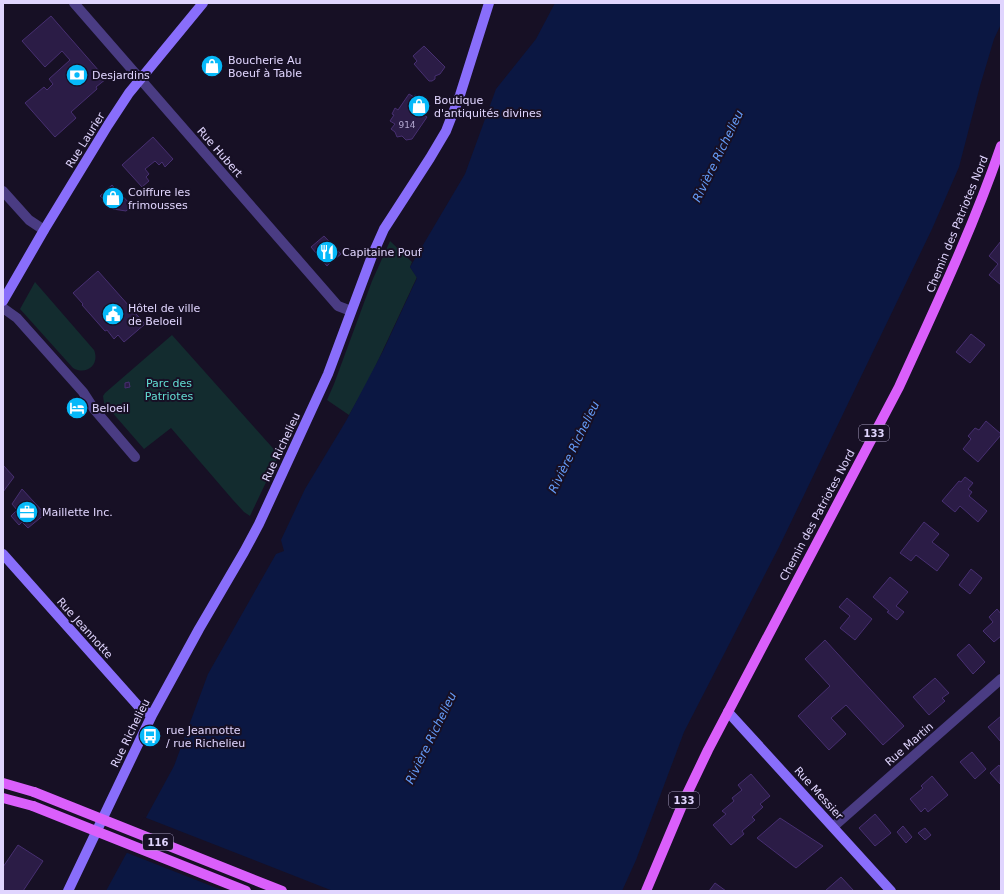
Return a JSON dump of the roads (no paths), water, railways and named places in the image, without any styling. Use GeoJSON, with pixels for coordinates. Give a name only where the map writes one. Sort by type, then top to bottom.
{"type":"FeatureCollection","features":[{"type":"Feature","properties":{"kind":"main road","name":"Rue Laurier"},"geometry":{"type":"LineString","coordinates":[[3,301],[92,150],[129,94],[203,3]]}},
{"type":"Feature","properties":{"kind":"main road","name":"Rue Richelieu"},"geometry":{"type":"LineString","coordinates":[[68,891],[152,715],[259,524],[320,392],[372,256],[384,229],[446,131],[460,95],[490,3]]}},
{"type":"Feature","properties":{"kind":"main road","name":"Chemin des Patriotes Nord"},"geometry":{"type":"LineString","coordinates":[[646,891],[686,796],[708,750],[898,387],[927,326],[999,162],[1001,146]]}},
{"type":"Feature","properties":{"kind":"main road","name":"Rue Jeannotte"},"geometry":{"type":"LineString","coordinates":[[3,554],[140,708],[152,715]]}},
{"type":"Feature","properties":{"kind":"main road","name":"Rue Messier"},"geometry":{"type":"LineString","coordinates":[[728,712],[891,891]]}},
{"type":"Feature","properties":{"kind":"main road","name":"116"},"geometry":{"type":"LineString","coordinates":[[3,783],[34,792],[282,891]]}},
{"type":"Feature","properties":{"kind":"main road","name":"116"},"geometry":{"type":"LineString","coordinates":[[3,798],[33,806],[246,891]]}},
{"type":"Feature","properties":{"kind":"street","name":"Rue Hubert"},"geometry":{"type":"LineString","coordinates":[[74,3],[338,306],[351,311]]}},
{"type":"Feature","properties":{"kind":"street"},"geometry":{"type":"LineString","coordinates":[[3,191],[29,220],[44,230]]}},
{"type":"Feature","properties":{"kind":"street"},"geometry":{"type":"LineString","coordinates":[[3,308],[17,318],[83,392],[94,410],[135,457]]}},
{"type":"Feature","properties":{"kind":"street","name":"Rue Martin"},"geometry":{"type":"LineString","coordinates":[[833,827],[1001,679]]}},
{"type":"Feature","properties":{"kind":"water","name":"Rivière Richelieu"},"geometry":{"type":"Polygon","coordinates":[[[555,3],[1001,3],[1001,24],[994,39],[980,86],[959,167],[932,229],[779,547],[684,732],[636,860],[622,891],[106,891],[174,766],[208,674],[276,554],[284,551],[281,540],[305,489],[346,421],[383,351],[417,278],[410,267],[465,174],[496,89],[536,39],[555,3]]]}},
{"type":"Feature","properties":{"kind":"place","name":"Boucherie Au Boeuf à Table"},"geometry":{"type":"Point","coordinates":[212,66]}},
{"type":"Feature","properties":{"kind":"place","name":"Desjardins"},"geometry":{"type":"Point","coordinates":[77,75]}},
{"type":"Feature","properties":{"kind":"place","name":"Boutique d'antiquités divines"},"geometry":{"type":"Point","coordinates":[419,106]}},
{"type":"Feature","properties":{"kind":"place","name":"Coiffure les frimousses"},"geometry":{"type":"Point","coordinates":[113,198]}},
{"type":"Feature","properties":{"kind":"place","name":"Capitaine Pouf"},"geometry":{"type":"Point","coordinates":[327,252]}},
{"type":"Feature","properties":{"kind":"place","name":"Hôtel de ville de Beloeil"},"geometry":{"type":"Point","coordinates":[113,314]}},
{"type":"Feature","properties":{"kind":"place","name":"Beloeil"},"geometry":{"type":"Point","coordinates":[77,408]}},
{"type":"Feature","properties":{"kind":"place","name":"Maillette Inc."},"geometry":{"type":"Point","coordinates":[27,512]}},
{"type":"Feature","properties":{"kind":"place","name":"rue Jeannotte / rue Richelieu"},"geometry":{"type":"Point","coordinates":[150,736]}},
{"type":"Feature","properties":{"kind":"park label","name":"Parc des Patriotes"},"geometry":{"type":"Point","coordinates":[169,389]}}]}
